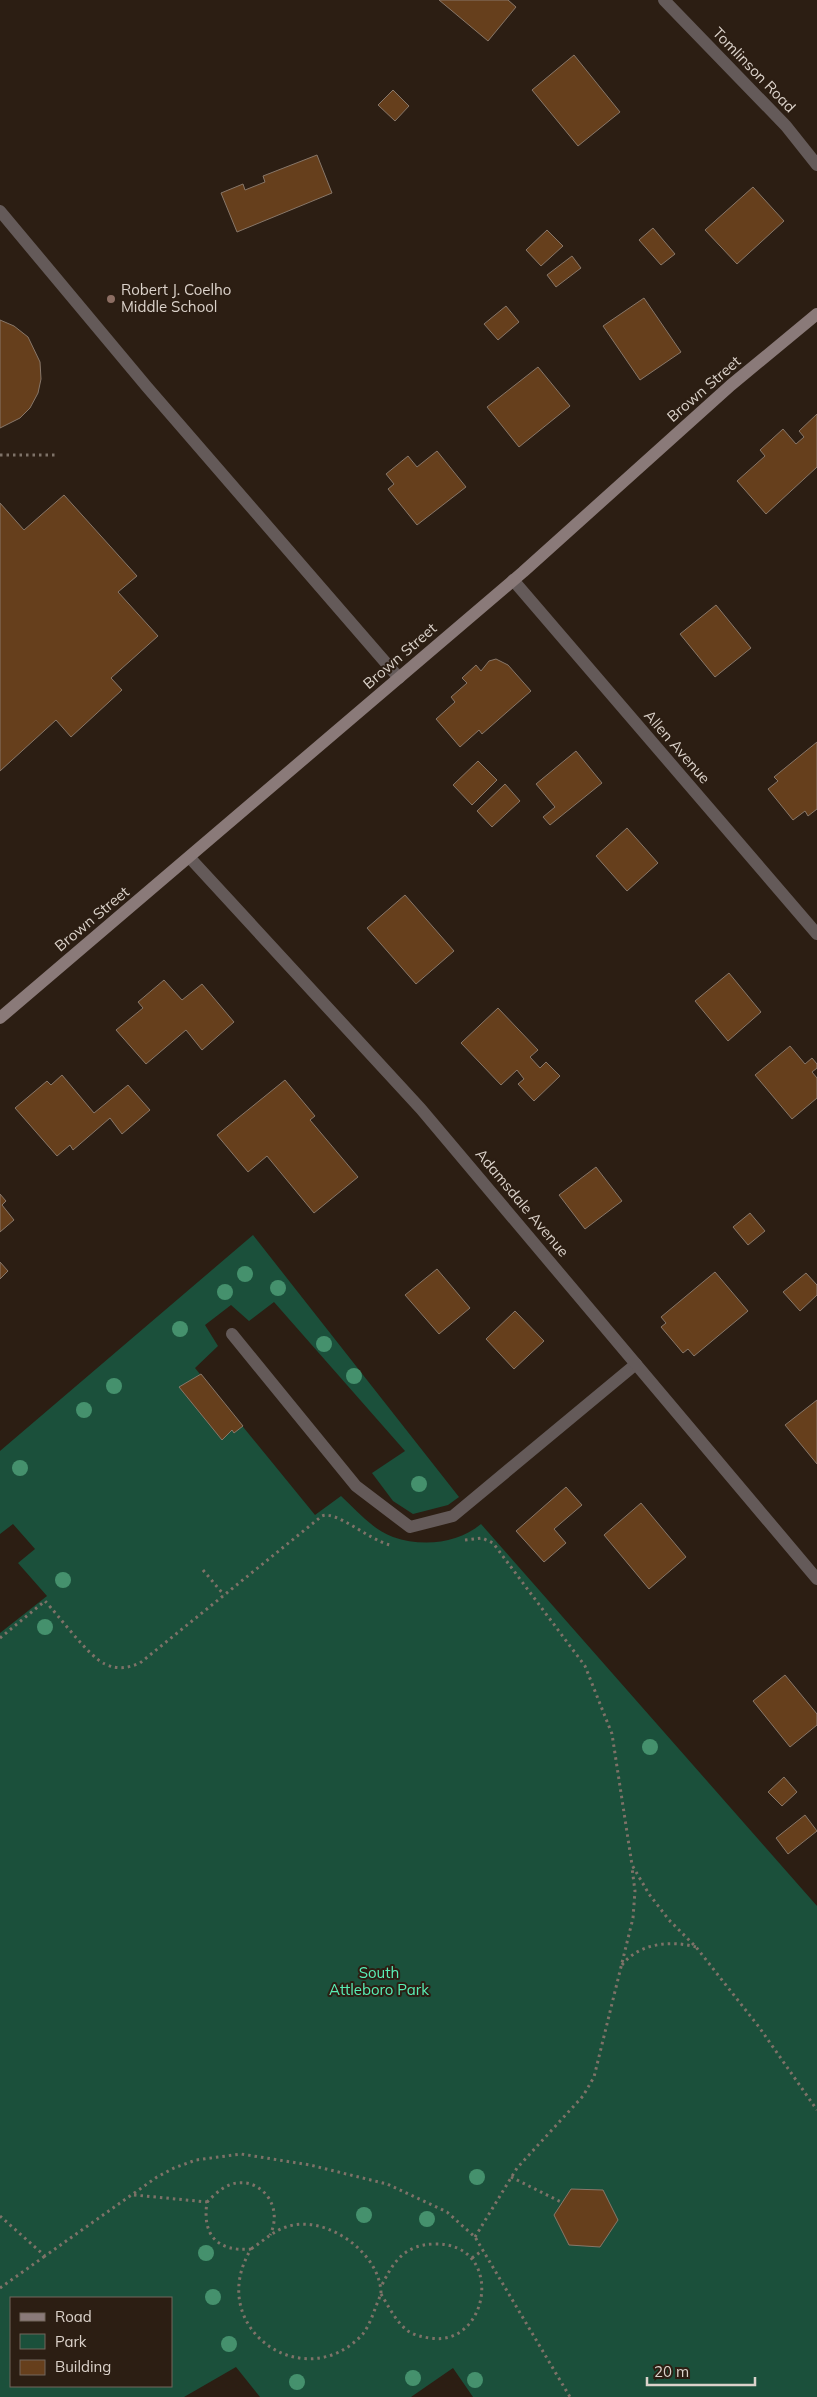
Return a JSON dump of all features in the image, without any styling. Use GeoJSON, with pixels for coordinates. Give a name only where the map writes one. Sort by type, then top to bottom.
{"type":"FeatureCollection","features":[{"type":"Feature","properties":{"kind":"street","name":"Tomlinson Road"},"geometry":{"type":"LineString","coordinates":[[664,0],[786,126],[817,166]]}},
{"type":"Feature","properties":{"kind":"street"},"geometry":{"type":"LineString","coordinates":[[0,211],[258,516],[399,678]]}},
{"type":"Feature","properties":{"kind":"street","name":"Brown Street"},"geometry":{"type":"LineString","coordinates":[[0,1018],[190,858],[513,580],[731,385],[817,314]]}},
{"type":"Feature","properties":{"kind":"street","name":"Allen Avenue"},"geometry":{"type":"LineString","coordinates":[[513,580],[817,934]]}},
{"type":"Feature","properties":{"kind":"street","name":"Adamsdale Avenue"},"geometry":{"type":"LineString","coordinates":[[190,858],[422,1109],[817,1579]]}},
{"type":"Feature","properties":{"kind":"street"},"geometry":{"type":"LineString","coordinates":[[232,1334],[356,1486],[410,1527],[453,1516],[636,1364]]}},
{"type":"Feature","properties":{"kind":"path"},"geometry":{"type":"LineString","coordinates":[[0,455],[58,456]]}},
{"type":"Feature","properties":{"kind":"path"},"geometry":{"type":"LineString","coordinates":[[0,1638],[45,1601],[99,1661],[119,1668],[129,1668],[140,1663],[326,1514],[336,1516],[358,1531],[382,1543],[399,1547]]}},
{"type":"Feature","properties":{"kind":"path"},"geometry":{"type":"LineString","coordinates":[[460,1541],[482,1538],[493,1543],[586,1666],[612,1734],[635,1891],[633,1918],[594,2076],[583,2096],[534,2148],[511,2177],[475,2237]]}},
{"type":"Feature","properties":{"kind":"path"},"geometry":{"type":"LineString","coordinates":[[203,1570],[224,1595]]}},
{"type":"Feature","properties":{"kind":"path"},"geometry":{"type":"LineString","coordinates":[[632,1865],[649,1894],[668,1920],[696,1947],[759,2027],[817,2110]]}},
{"type":"Feature","properties":{"kind":"path"},"geometry":{"type":"LineString","coordinates":[[620,1968],[629,1956],[643,1949],[671,1942],[696,1947]]}},
{"type":"Feature","properties":{"kind":"path"},"geometry":{"type":"LineString","coordinates":[[0,2288],[174,2168],[213,2157],[241,2154],[310,2165],[387,2184],[447,2212],[475,2237],[570,2397]]}},
{"type":"Feature","properties":{"kind":"path"},"geometry":{"type":"LineString","coordinates":[[511,2177],[563,2202]]}},
{"type":"Feature","properties":{"kind":"path"},"geometry":{"type":"LineString","coordinates":[[251,2250],[228,2248],[214,2240],[207,2229],[205,2217],[207,2202],[225,2187],[238,2183],[259,2188],[272,2201],[276,2217],[269,2235]]}},
{"type":"Feature","properties":{"kind":"path"},"geometry":{"type":"LineString","coordinates":[[134,2195],[207,2202]]}},
{"type":"Feature","properties":{"kind":"path"},"geometry":{"type":"LineString","coordinates":[[0,2216],[45,2256]]}},
{"type":"Feature","properties":{"kind":"path"},"geometry":{"type":"LineString","coordinates":[[293,2362],[268,2350],[251,2330],[239,2308],[239,2278],[242,2264],[251,2250],[269,2235],[287,2226],[309,2225],[323,2227],[345,2236],[368,2260],[381,2287]]}},
{"type":"Feature","properties":{"kind":"path"},"geometry":{"type":"LineString","coordinates":[[298,2362],[327,2359],[344,2351],[363,2334],[392,2264],[409,2251],[420,2246],[444,2244],[455,2247],[472,2258],[481,2277],[482,2299],[474,2316],[466,2326],[447,2338],[422,2337],[410,2332],[394,2315],[380,2294]]}},
{"type":"Feature","properties":{"kind":"path"},"geometry":{"type":"LineString","coordinates":[[472,2258],[483,2250]]}},
{"type":"Feature","properties":{"kind":"green space","name":"South Attleboro Park"},"geometry":{"type":"Polygon","coordinates":[[[253,1235],[459,1497],[448,1505],[413,1514],[393,1501],[372,1473],[405,1451],[274,1302],[249,1321],[231,1305],[205,1325],[218,1346],[195,1368],[315,1515],[341,1496],[365,1519],[386,1534],[404,1540],[427,1543],[450,1540],[472,1531],[481,1524],[817,1906],[817,2397],[473,2397],[453,2368],[411,2397],[260,2397],[236,2367],[184,2397],[0,2397],[0,1633],[47,1596],[18,1563],[35,1549],[13,1524],[0,1534],[0,1451],[253,1235]]]}},
{"type":"Feature","properties":{"kind":"building"},"geometry":{"type":"Polygon","coordinates":[[[439,0],[508,0],[516,7],[488,41],[439,0]]]}},
{"type":"Feature","properties":{"kind":"building"},"geometry":{"type":"Polygon","coordinates":[[[574,55],[620,112],[578,146],[532,90],[574,55]]]}},
{"type":"Feature","properties":{"kind":"building"},"geometry":{"type":"Polygon","coordinates":[[[393,90],[409,106],[395,121],[378,105],[393,90]]]}},
{"type":"Feature","properties":{"kind":"building"},"geometry":{"type":"Polygon","coordinates":[[[317,155],[332,193],[237,232],[221,193],[243,184],[245,190],[265,182],[263,176],[317,155]]]}},
{"type":"Feature","properties":{"kind":"building"},"geometry":{"type":"Polygon","coordinates":[[[753,187],[784,221],[737,264],[705,230],[753,187]]]}},
{"type":"Feature","properties":{"kind":"building"},"geometry":{"type":"Polygon","coordinates":[[[653,228],[675,254],[661,265],[639,240],[653,228]]]}},
{"type":"Feature","properties":{"kind":"building"},"geometry":{"type":"Polygon","coordinates":[[[547,230],[563,246],[541,266],[526,250],[547,230]]]}},
{"type":"Feature","properties":{"kind":"building"},"geometry":{"type":"Polygon","coordinates":[[[572,256],[581,268],[556,287],[547,275],[572,256]]]}},
{"type":"Feature","properties":{"kind":"building"},"geometry":{"type":"Polygon","coordinates":[[[644,298],[681,352],[640,380],[603,326],[644,298]]]}},
{"type":"Feature","properties":{"kind":"building"},"geometry":{"type":"Polygon","coordinates":[[[506,306],[519,322],[498,340],[484,324],[506,306]]]}},
{"type":"Feature","properties":{"kind":"building"},"geometry":{"type":"Polygon","coordinates":[[[0,320],[14,326],[28,337],[40,362],[41,379],[38,393],[30,408],[20,418],[0,428],[0,320]]]}},
{"type":"Feature","properties":{"kind":"building"},"geometry":{"type":"Polygon","coordinates":[[[538,367],[570,406],[519,447],[487,407],[538,367]]]}},
{"type":"Feature","properties":{"kind":"building"},"geometry":{"type":"Polygon","coordinates":[[[817,414],[817,467],[766,514],[737,481],[765,456],[760,450],[783,429],[796,444],[804,437],[799,431],[817,414]]]}},
{"type":"Feature","properties":{"kind":"building"},"geometry":{"type":"Polygon","coordinates":[[[437,451],[466,487],[417,525],[388,489],[394,484],[386,474],[408,456],[417,467],[437,451]]]}},
{"type":"Feature","properties":{"kind":"building"},"geometry":{"type":"Polygon","coordinates":[[[64,495],[137,576],[118,592],[158,636],[111,678],[122,690],[71,737],[56,720],[0,771],[0,503],[24,530],[64,495]]]}},
{"type":"Feature","properties":{"kind":"building"},"geometry":{"type":"Polygon","coordinates":[[[716,605],[751,648],[715,677],[680,634],[716,605]]]}},
{"type":"Feature","properties":{"kind":"building"},"geometry":{"type":"Polygon","coordinates":[[[496,659],[508,665],[531,691],[482,734],[479,730],[460,747],[436,719],[455,702],[451,697],[467,683],[462,678],[476,665],[481,671],[489,661],[496,659]]]}},
{"type":"Feature","properties":{"kind":"building"},"geometry":{"type":"Polygon","coordinates":[[[817,742],[817,809],[808,816],[805,811],[793,820],[768,789],[778,781],[774,777],[817,742]]]}},
{"type":"Feature","properties":{"kind":"building"},"geometry":{"type":"Polygon","coordinates":[[[576,751],[602,783],[550,825],[543,817],[555,807],[536,784],[576,751]]]}},
{"type":"Feature","properties":{"kind":"building"},"geometry":{"type":"Polygon","coordinates":[[[478,761],[497,780],[472,805],[453,785],[478,761]]]}},
{"type":"Feature","properties":{"kind":"building"},"geometry":{"type":"Polygon","coordinates":[[[505,784],[520,801],[492,827],[477,811],[505,784]]]}},
{"type":"Feature","properties":{"kind":"building"},"geometry":{"type":"Polygon","coordinates":[[[627,828],[658,863],[627,891],[596,856],[627,828]]]}},
{"type":"Feature","properties":{"kind":"building"},"geometry":{"type":"Polygon","coordinates":[[[405,895],[454,951],[416,984],[367,928],[405,895]]]}},
{"type":"Feature","properties":{"kind":"building"},"geometry":{"type":"Polygon","coordinates":[[[729,973],[761,1012],[728,1041],[695,1001],[729,973]]]}},
{"type":"Feature","properties":{"kind":"building"},"geometry":{"type":"Polygon","coordinates":[[[164,980],[182,1000],[202,984],[234,1022],[202,1050],[186,1030],[146,1064],[116,1030],[143,1008],[138,1002],[164,980]]]}},
{"type":"Feature","properties":{"kind":"building"},"geometry":{"type":"Polygon","coordinates":[[[498,1008],[538,1050],[530,1057],[540,1068],[546,1062],[560,1076],[534,1101],[518,1084],[524,1079],[517,1070],[501,1085],[461,1043],[498,1008]]]}},
{"type":"Feature","properties":{"kind":"building"},"geometry":{"type":"Polygon","coordinates":[[[790,1046],[805,1064],[812,1058],[817,1064],[817,1068],[812,1072],[817,1078],[817,1098],[792,1119],[755,1075],[790,1046]]]}},
{"type":"Feature","properties":{"kind":"building"},"geometry":{"type":"Polygon","coordinates":[[[62,1075],[94,1113],[128,1085],[150,1110],[122,1134],[110,1118],[73,1150],[70,1145],[57,1156],[15,1108],[47,1081],[51,1085],[62,1075]]]}},
{"type":"Feature","properties":{"kind":"building"},"geometry":{"type":"Polygon","coordinates":[[[285,1080],[315,1116],[310,1120],[358,1177],[314,1213],[267,1156],[248,1172],[217,1135],[285,1080]]]}},
{"type":"Feature","properties":{"kind":"building"},"geometry":{"type":"Polygon","coordinates":[[[596,1167],[622,1201],[585,1229],[559,1195],[596,1167]]]}},
{"type":"Feature","properties":{"kind":"building"},"geometry":{"type":"Polygon","coordinates":[[[0,1194],[6,1201],[2,1205],[14,1220],[0,1232],[0,1194]]]}},
{"type":"Feature","properties":{"kind":"building"},"geometry":{"type":"Polygon","coordinates":[[[750,1213],[765,1231],[748,1245],[733,1227],[750,1213]]]}},
{"type":"Feature","properties":{"kind":"building"},"geometry":{"type":"Polygon","coordinates":[[[0,1262],[8,1271],[0,1279],[0,1262]]]}},
{"type":"Feature","properties":{"kind":"building"},"geometry":{"type":"Polygon","coordinates":[[[437,1269],[470,1308],[439,1334],[405,1295],[437,1269]]]}},
{"type":"Feature","properties":{"kind":"building"},"geometry":{"type":"Polygon","coordinates":[[[715,1272],[748,1311],[694,1356],[688,1349],[683,1353],[661,1327],[666,1323],[661,1317],[715,1272]]]}},
{"type":"Feature","properties":{"kind":"building"},"geometry":{"type":"Polygon","coordinates":[[[806,1273],[817,1285],[817,1295],[800,1311],[783,1292],[806,1273]]]}},
{"type":"Feature","properties":{"kind":"building"},"geometry":{"type":"Polygon","coordinates":[[[515,1311],[544,1341],[514,1369],[486,1339],[515,1311]]]}},
{"type":"Feature","properties":{"kind":"building"},"geometry":{"type":"Polygon","coordinates":[[[201,1374],[243,1426],[234,1433],[232,1430],[222,1440],[179,1387],[201,1374]]]}},
{"type":"Feature","properties":{"kind":"building"},"geometry":{"type":"Polygon","coordinates":[[[817,1400],[817,1464],[785,1425],[817,1400]]]}},
{"type":"Feature","properties":{"kind":"building"},"geometry":{"type":"Polygon","coordinates":[[[566,1487],[582,1505],[554,1529],[566,1543],[544,1562],[516,1531],[566,1487]]]}},
{"type":"Feature","properties":{"kind":"building"},"geometry":{"type":"Polygon","coordinates":[[[641,1503],[686,1557],[649,1589],[604,1535],[641,1503]]]}},
{"type":"Feature","properties":{"kind":"building"},"geometry":{"type":"Polygon","coordinates":[[[785,1675],[817,1714],[817,1725],[790,1747],[753,1701],[785,1675]]]}},
{"type":"Feature","properties":{"kind":"building"},"geometry":{"type":"Polygon","coordinates":[[[784,1777],[797,1792],[782,1806],[768,1792],[784,1777]]]}},
{"type":"Feature","properties":{"kind":"building"},"geometry":{"type":"Polygon","coordinates":[[[805,1815],[817,1831],[788,1854],[776,1838],[805,1815]]]}},
{"type":"Feature","properties":{"kind":"building"},"geometry":{"type":"Polygon","coordinates":[[[571,2189],[603,2190],[618,2220],[600,2247],[569,2245],[554,2215],[571,2189]]]}},
{"type":"Feature","properties":{"kind":"place","name":"Robert J. Coelho Middle School"},"geometry":{"type":"Point","coordinates":[111,299]}}]}
